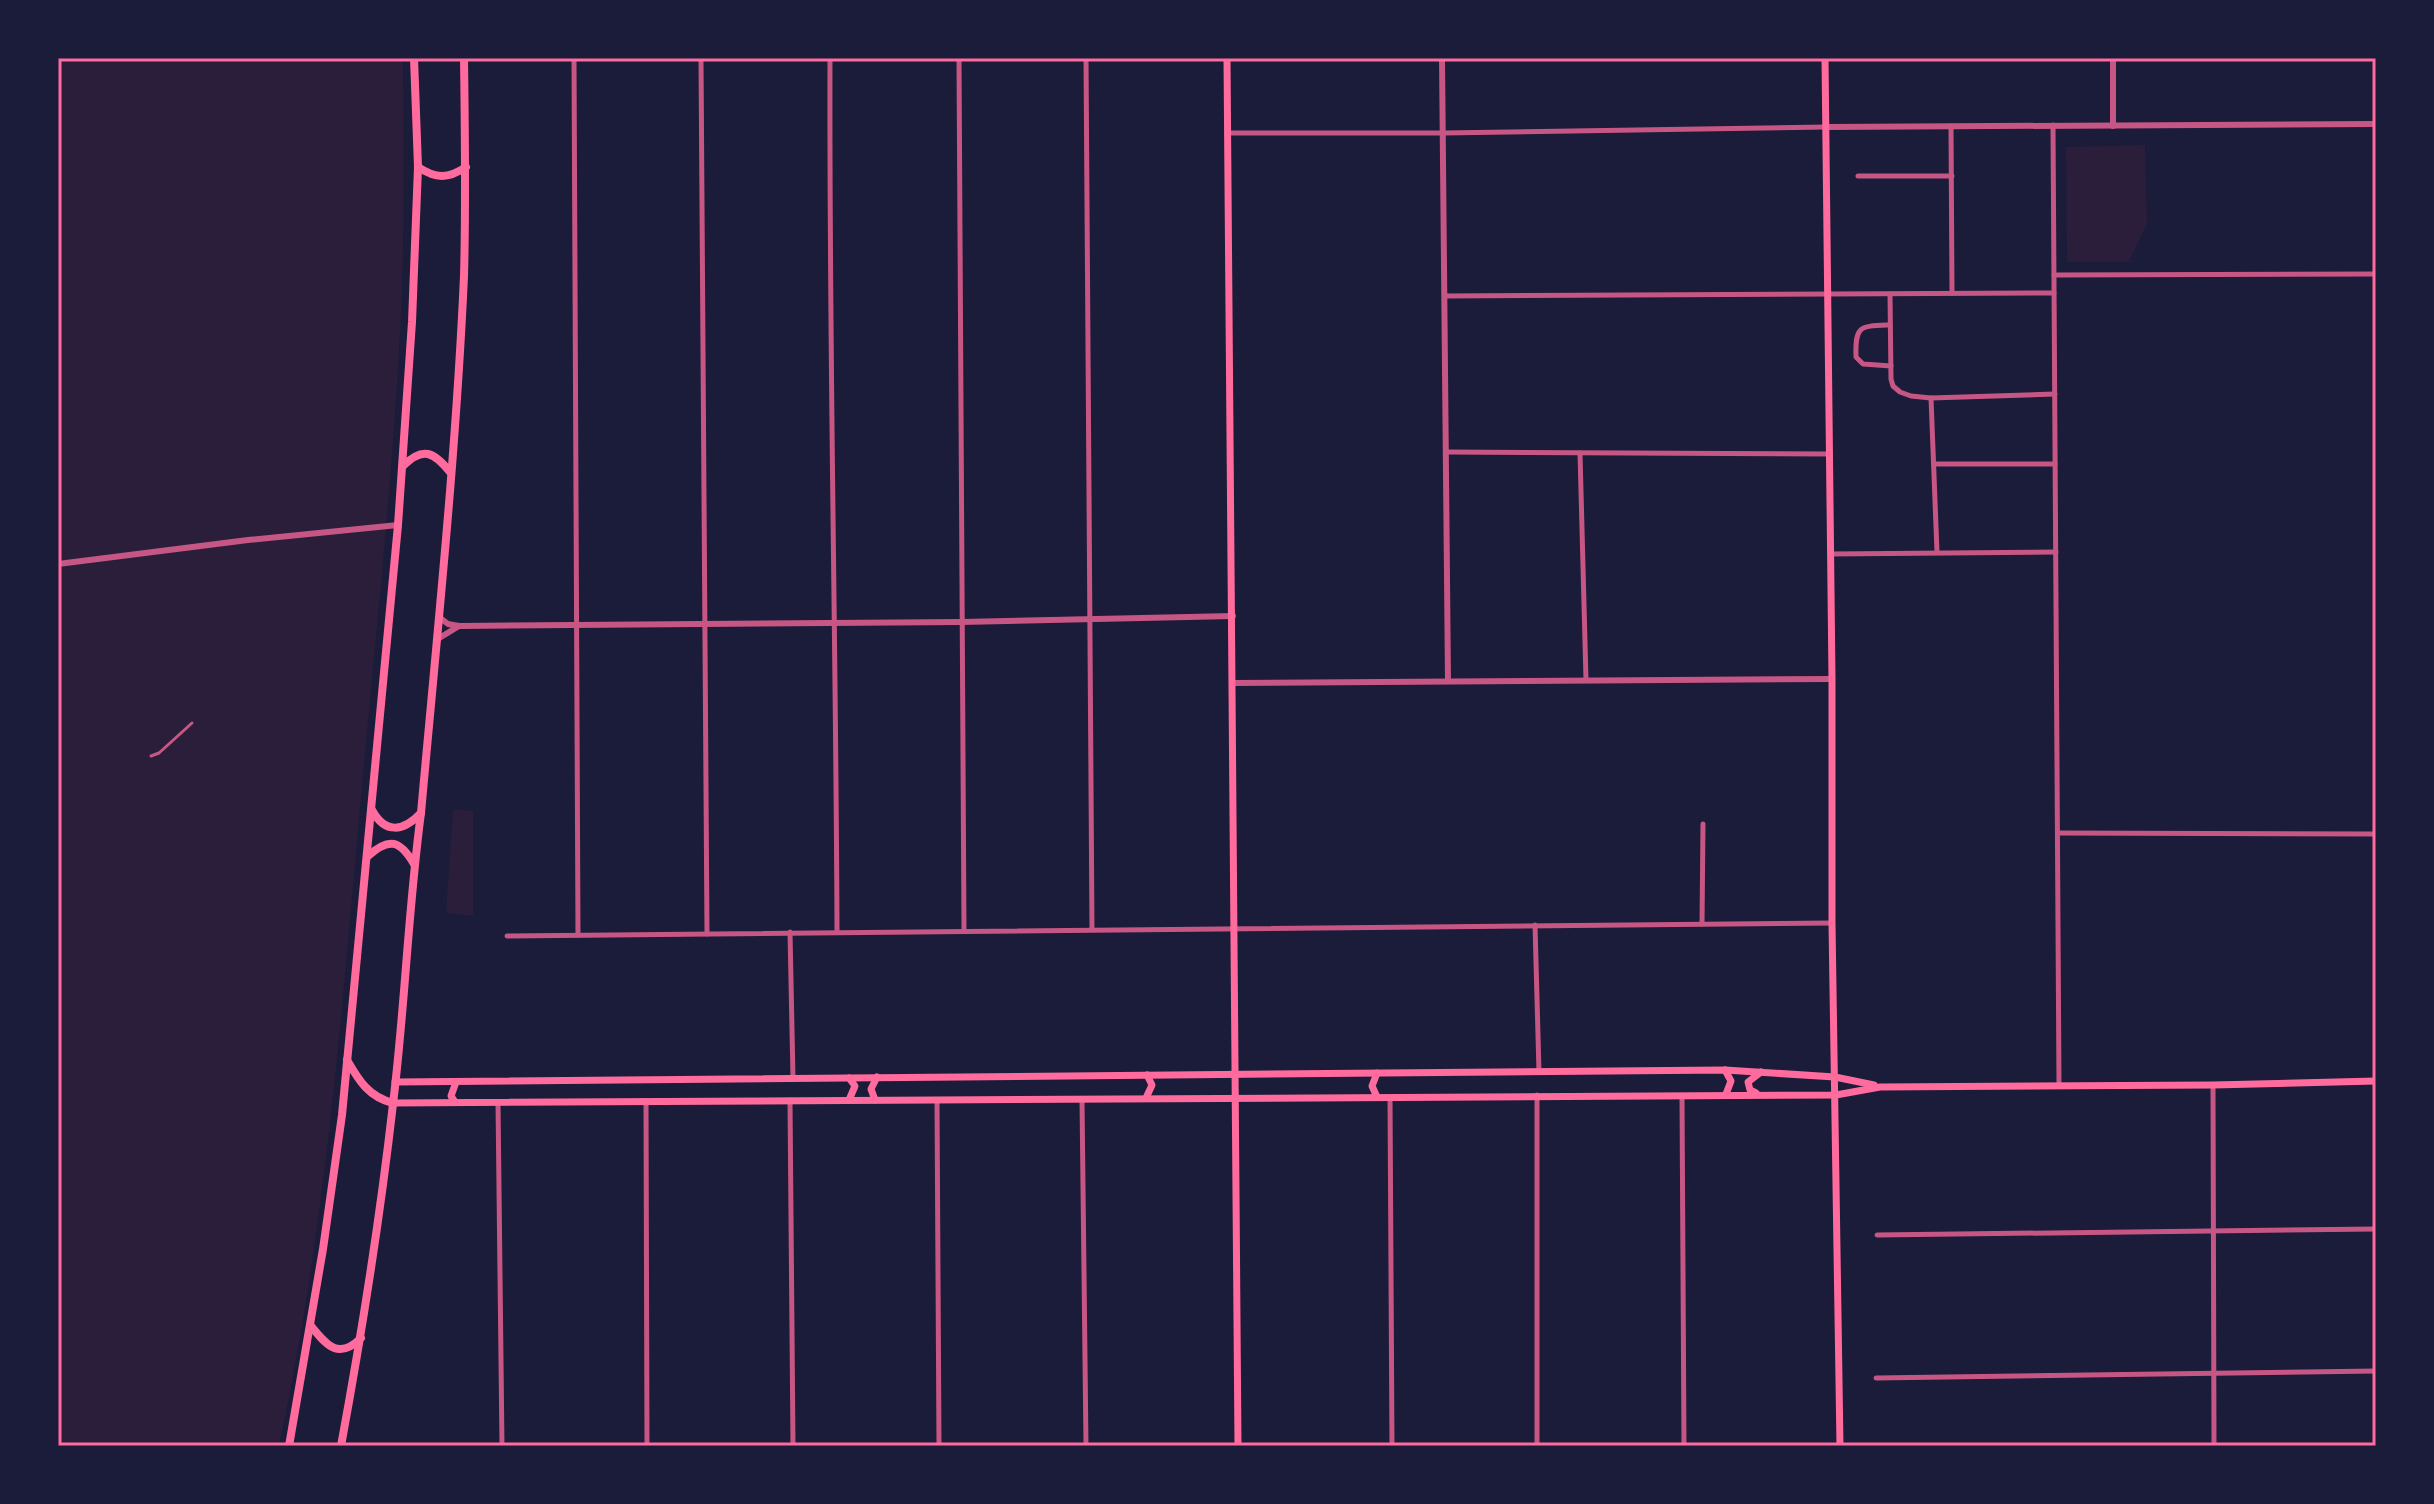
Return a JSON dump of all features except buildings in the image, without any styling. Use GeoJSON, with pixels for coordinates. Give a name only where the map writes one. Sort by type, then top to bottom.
{"type":"FeatureCollection","features":[{"type":"Feature","properties":{"kind":"highway"},"geometry":{"type":"LineString","coordinates":[[289,1446],[311,1326],[342,1115],[398,525],[418,167],[414,58]]}},
{"type":"Feature","properties":{"kind":"highway"},"geometry":{"type":"LineString","coordinates":[[341,1446],[361,1338],[393,1103],[421,813],[464,277],[464,58]]}},
{"type":"Feature","properties":{"kind":"highway"},"geometry":{"type":"LineString","coordinates":[[418,167],[439,177],[449,177],[466,167]]}},
{"type":"Feature","properties":{"kind":"highway"},"geometry":{"type":"LineString","coordinates":[[402,467],[415,455],[424,453],[438,458],[450,472]]}},
{"type":"Feature","properties":{"kind":"highway"},"geometry":{"type":"LineString","coordinates":[[371,810],[380,823],[393,827],[410,824],[421,813]]}},
{"type":"Feature","properties":{"kind":"highway"},"geometry":{"type":"LineString","coordinates":[[368,856],[382,845],[394,844],[404,849],[414,865]]}},
{"type":"Feature","properties":{"kind":"highway"},"geometry":{"type":"LineString","coordinates":[[347,1059],[363,1086],[373,1095],[393,1103]]}},
{"type":"Feature","properties":{"kind":"highway"},"geometry":{"type":"LineString","coordinates":[[311,1326],[323,1341],[338,1349],[350,1348],[361,1338]]}},
{"type":"Feature","properties":{"kind":"main road"},"geometry":{"type":"LineString","coordinates":[[1227,58],[1238,1446]]}},
{"type":"Feature","properties":{"kind":"main road"},"geometry":{"type":"LineString","coordinates":[[1825,58],[1840,1446]]}},
{"type":"Feature","properties":{"kind":"main road"},"geometry":{"type":"LineString","coordinates":[[395,1082],[1725,1070],[1835,1077],[1880,1087]]}},
{"type":"Feature","properties":{"kind":"main road"},"geometry":{"type":"LineString","coordinates":[[1725,1070],[1731,1081],[1726,1094]]}},
{"type":"Feature","properties":{"kind":"main road"},"geometry":{"type":"LineString","coordinates":[[1759,1094],[1750,1090],[1748,1082],[1762,1071]]}},
{"type":"Feature","properties":{"kind":"main road"},"geometry":{"type":"LineString","coordinates":[[1377,1073],[1372,1086],[1377,1097]]}},
{"type":"Feature","properties":{"kind":"main road"},"geometry":{"type":"LineString","coordinates":[[1146,1098],[1152,1085],[1147,1075]]}},
{"type":"Feature","properties":{"kind":"main road"},"geometry":{"type":"LineString","coordinates":[[875,1100],[871,1089],[877,1077]]}},
{"type":"Feature","properties":{"kind":"main road"},"geometry":{"type":"LineString","coordinates":[[849,1078],[855,1086],[849,1100]]}},
{"type":"Feature","properties":{"kind":"main road"},"geometry":{"type":"LineString","coordinates":[[393,1103],[1836,1095],[1880,1087],[2376,1081]]}},
{"type":"Feature","properties":{"kind":"main road"},"geometry":{"type":"LineString","coordinates":[[455,1102],[451,1096],[456,1082]]}},
{"type":"Feature","properties":{"kind":"street"},"geometry":{"type":"LineString","coordinates":[[574,58],[578,935]]}},
{"type":"Feature","properties":{"kind":"street"},"geometry":{"type":"LineString","coordinates":[[701,58],[707,934]]}},
{"type":"Feature","properties":{"kind":"street"},"geometry":{"type":"LineString","coordinates":[[830,58],[829,300],[836,623],[837,931]]}},
{"type":"Feature","properties":{"kind":"street"},"geometry":{"type":"LineString","coordinates":[[959,58],[964,931]]}},
{"type":"Feature","properties":{"kind":"street"},"geometry":{"type":"LineString","coordinates":[[1086,58],[1092,929]]}},
{"type":"Feature","properties":{"kind":"street"},"geometry":{"type":"LineString","coordinates":[[1442,58],[1448,681]]}},
{"type":"Feature","properties":{"kind":"street"},"geometry":{"type":"LineString","coordinates":[[2113,58],[2113,126]]}},
{"type":"Feature","properties":{"kind":"street"},"geometry":{"type":"LineString","coordinates":[[1227,133],[2376,124]]}},
{"type":"Feature","properties":{"kind":"street"},"geometry":{"type":"LineString","coordinates":[[1951,125],[1952,293]]}},
{"type":"Feature","properties":{"kind":"street"},"geometry":{"type":"LineString","coordinates":[[2053,125],[2059,1086]]}},
{"type":"Feature","properties":{"kind":"street"},"geometry":{"type":"LineString","coordinates":[[1858,176],[1952,176]]}},
{"type":"Feature","properties":{"kind":"street"},"geometry":{"type":"LineString","coordinates":[[2054,275],[2376,274]]}},
{"type":"Feature","properties":{"kind":"street"},"geometry":{"type":"LineString","coordinates":[[1445,296],[2054,293]]}},
{"type":"Feature","properties":{"kind":"street"},"geometry":{"type":"LineString","coordinates":[[1890,294],[1891,379],[1900,392],[1931,398],[2055,394]]}},
{"type":"Feature","properties":{"kind":"street"},"geometry":{"type":"LineString","coordinates":[[1890,325],[1860,328],[1856,339],[1856,357],[1863,364],[1891,366]]}},
{"type":"Feature","properties":{"kind":"street"},"geometry":{"type":"LineString","coordinates":[[1931,398],[1937,552]]}},
{"type":"Feature","properties":{"kind":"street"},"geometry":{"type":"LineString","coordinates":[[1447,452],[1829,454]]}},
{"type":"Feature","properties":{"kind":"street"},"geometry":{"type":"LineString","coordinates":[[1580,453],[1586,680]]}},
{"type":"Feature","properties":{"kind":"street"},"geometry":{"type":"LineString","coordinates":[[1934,464],[2055,464]]}},
{"type":"Feature","properties":{"kind":"street"},"geometry":{"type":"LineString","coordinates":[[58,564],[398,525]]}},
{"type":"Feature","properties":{"kind":"street"},"geometry":{"type":"LineString","coordinates":[[1830,554],[2056,552]]}},
{"type":"Feature","properties":{"kind":"street"},"geometry":{"type":"LineString","coordinates":[[438,615],[448,624],[459,626],[961,622],[1233,616]]}},
{"type":"Feature","properties":{"kind":"street"},"geometry":{"type":"LineString","coordinates":[[436,640],[459,626]]}},
{"type":"Feature","properties":{"kind":"street"},"geometry":{"type":"LineString","coordinates":[[1233,683],[1832,679]]}},
{"type":"Feature","properties":{"kind":"street"},"geometry":{"type":"LineString","coordinates":[[151,756],[159,753],[192,723]]}},
{"type":"Feature","properties":{"kind":"street"},"geometry":{"type":"LineString","coordinates":[[1702,924],[1703,824]]}},
{"type":"Feature","properties":{"kind":"street"},"geometry":{"type":"LineString","coordinates":[[2058,833],[2376,834]]}},
{"type":"Feature","properties":{"kind":"street"},"geometry":{"type":"LineString","coordinates":[[507,936],[1832,923]]}},
{"type":"Feature","properties":{"kind":"street"},"geometry":{"type":"LineString","coordinates":[[1535,925],[1539,1073]]}},
{"type":"Feature","properties":{"kind":"street"},"geometry":{"type":"LineString","coordinates":[[790,932],[793,1078]]}},
{"type":"Feature","properties":{"kind":"street"},"geometry":{"type":"LineString","coordinates":[[2213,1085],[2214,1446]]}},
{"type":"Feature","properties":{"kind":"street"},"geometry":{"type":"LineString","coordinates":[[1537,1095],[1537,1446]]}},
{"type":"Feature","properties":{"kind":"street"},"geometry":{"type":"LineString","coordinates":[[1682,1095],[1684,1446]]}},
{"type":"Feature","properties":{"kind":"street"},"geometry":{"type":"LineString","coordinates":[[1390,1096],[1392,1446]]}},
{"type":"Feature","properties":{"kind":"street"},"geometry":{"type":"LineString","coordinates":[[1082,1099],[1086,1446]]}},
{"type":"Feature","properties":{"kind":"street"},"geometry":{"type":"LineString","coordinates":[[790,1100],[793,1446]]}},
{"type":"Feature","properties":{"kind":"street"},"geometry":{"type":"LineString","coordinates":[[937,1100],[939,1446]]}},
{"type":"Feature","properties":{"kind":"street"},"geometry":{"type":"LineString","coordinates":[[646,1101],[647,1446]]}},
{"type":"Feature","properties":{"kind":"street"},"geometry":{"type":"LineString","coordinates":[[498,1102],[502,1446]]}},
{"type":"Feature","properties":{"kind":"street"},"geometry":{"type":"LineString","coordinates":[[1877,1235],[2376,1229]]}},
{"type":"Feature","properties":{"kind":"street"},"geometry":{"type":"LineString","coordinates":[[1876,1378],[2376,1371]]}},
{"type":"Feature","properties":{"kind":"shaded area"},"geometry":{"type":"Polygon","coordinates":[[[58,58],[403,58],[401,316],[382,569],[331,1117],[309,1282],[279,1446],[58,1446],[58,58]]]}},
{"type":"Feature","properties":{"kind":"shaded area"},"geometry":{"type":"Polygon","coordinates":[[[2145,145],[2147,224],[2129,261],[2148,262],[2067,262],[2066,147],[2145,145]]]}},
{"type":"Feature","properties":{"kind":"shaded area"},"geometry":{"type":"Polygon","coordinates":[[[453,809],[473,811],[473,916],[446,913],[453,809]]]}}]}
